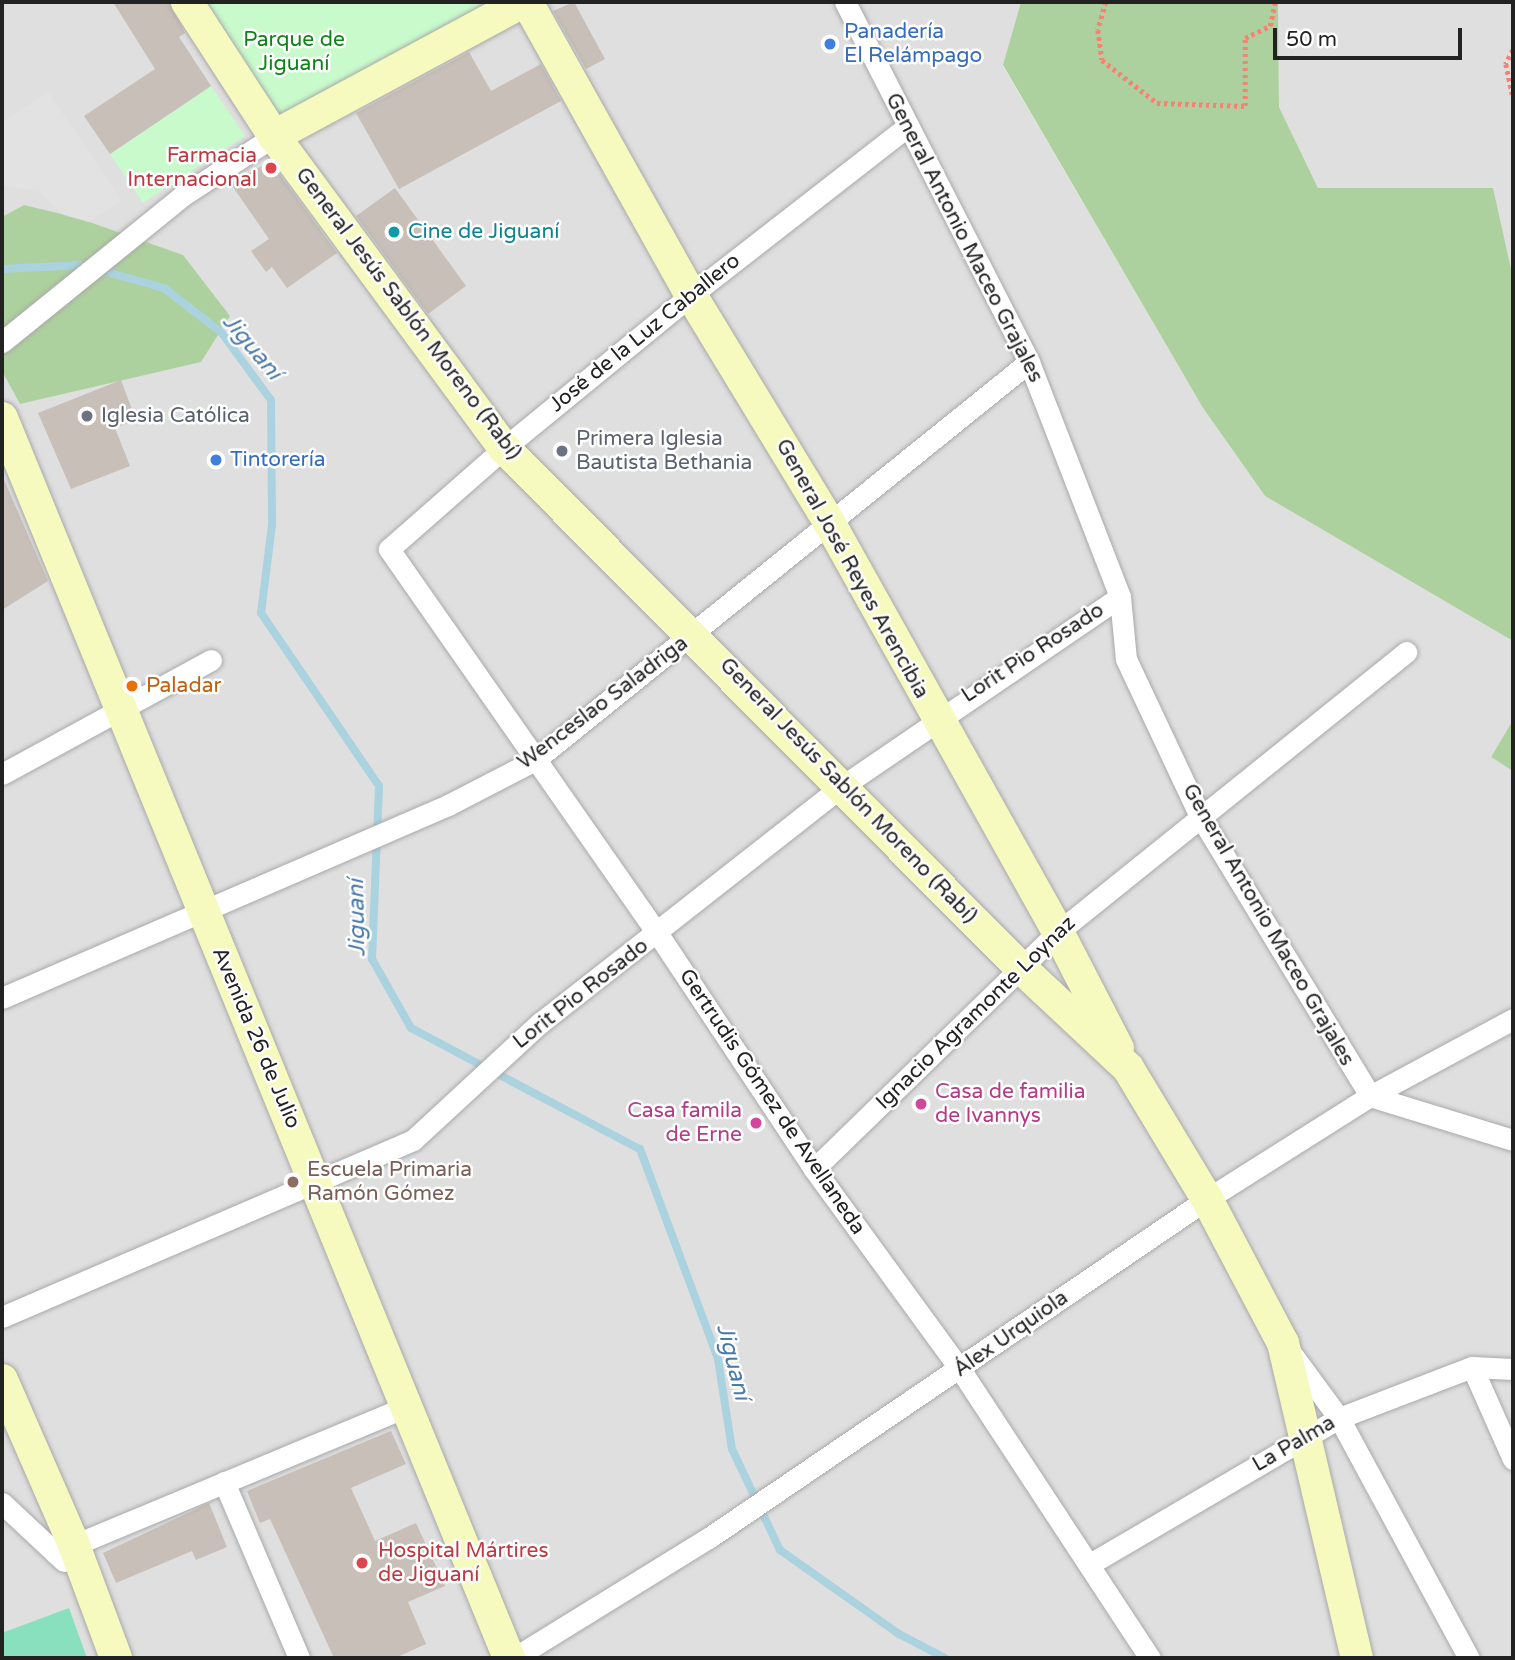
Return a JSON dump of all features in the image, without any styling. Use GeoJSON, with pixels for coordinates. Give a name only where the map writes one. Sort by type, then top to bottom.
{"type":"FeatureCollection","features":[{"type":"Feature","properties":{"kind":"street","name":"General Jesús Sablón Moreno (Rabí)"},"geometry":{"type":"LineString","coordinates":[[187,2],[274,136],[504,447],[844,785],[1019,966],[1128,1068],[1207,1199],[1283,1343],[1308,1436],[1357,1658]]}},
{"type":"Feature","properties":{"kind":"street"},"geometry":{"type":"LineString","coordinates":[[7,337],[182,196],[274,136],[525,2]]}},
{"type":"Feature","properties":{"kind":"street","name":"General José Reyes Arencibia"},"geometry":{"type":"LineString","coordinates":[[525,2],[691,295],[829,522],[935,718],[1058,932],[1128,1068]]}},
{"type":"Feature","properties":{"kind":"street","name":"General Antonio Maceo Grajales"},"geometry":{"type":"LineString","coordinates":[[845,2],[1029,362],[1120,597],[1126,659],[1200,816],[1370,1096]]}},
{"type":"Feature","properties":{"kind":"street","name":"José de la Luz Caballero"},"geometry":{"type":"LineString","coordinates":[[390,549],[504,447],[691,295],[908,126]]}},
{"type":"Feature","properties":{"kind":"street","name":"Wenceslao Saladriga"},"geometry":{"type":"LineString","coordinates":[[2,998],[448,805],[535,760],[694,635],[829,522],[1029,362]]}},
{"type":"Feature","properties":{"kind":"street","name":"Avenida 26 de Julio"},"geometry":{"type":"LineString","coordinates":[[2,418],[512,1658]]}},
{"type":"Feature","properties":{"kind":"street","name":"Gertrudis Gómez de Avellaneda"},"geometry":{"type":"LineString","coordinates":[[390,549],[658,934],[814,1169],[960,1369],[1150,1658]]}},
{"type":"Feature","properties":{"kind":"street","name":"Lorit Pio Rosado"},"geometry":{"type":"LineString","coordinates":[[2,1317],[413,1140],[540,1023],[658,934],[844,785],[935,718],[1120,597]]}},
{"type":"Feature","properties":{"kind":"street","name":"Ignacio Agramonte Loynaz"},"geometry":{"type":"LineString","coordinates":[[814,1169],[1019,966],[1200,816],[1406,652]]}},
{"type":"Feature","properties":{"kind":"street"},"geometry":{"type":"LineString","coordinates":[[2,774],[211,660]]}},
{"type":"Feature","properties":{"kind":"street","name":"Álex Urquiola"},"geometry":{"type":"LineString","coordinates":[[512,1658],[710,1538],[1207,1199],[1370,1096],[1513,1019]]}},
{"type":"Feature","properties":{"kind":"street"},"geometry":{"type":"LineString","coordinates":[[1370,1096],[1513,1140]]}},
{"type":"Feature","properties":{"kind":"street"},"geometry":{"type":"LineString","coordinates":[[1283,1343],[1339,1418],[1469,1658]]}},
{"type":"Feature","properties":{"kind":"street"},"geometry":{"type":"LineString","coordinates":[[1472,1367],[1513,1459]]}},
{"type":"Feature","properties":{"kind":"street","name":"La Palma"},"geometry":{"type":"LineString","coordinates":[[1090,1564],[1339,1418],[1472,1367],[1513,1369]]}},
{"type":"Feature","properties":{"kind":"street"},"geometry":{"type":"LineString","coordinates":[[2,1380],[65,1549],[85,1581],[116,1658]]}},
{"type":"Feature","properties":{"kind":"street"},"geometry":{"type":"LineString","coordinates":[[65,1549],[409,1406]]}},
{"type":"Feature","properties":{"kind":"street"},"geometry":{"type":"LineString","coordinates":[[224,1482],[299,1658]]}},
{"type":"Feature","properties":{"kind":"street"},"geometry":{"type":"LineString","coordinates":[[2,1503],[65,1549]]}},
{"type":"Feature","properties":{"kind":"path"},"geometry":{"type":"LineString","coordinates":[[1106,2],[1098,30],[1102,60],[1157,103],[1245,106],[1245,38],[1270,26],[1275,2]]}},
{"type":"Feature","properties":{"kind":"path"},"geometry":{"type":"LineString","coordinates":[[1513,50],[1506,64],[1513,98]]}},
{"type":"Feature","properties":{"kind":"shaded area"},"geometry":{"type":"Polygon","coordinates":[[[2,2],[1021,2],[1003,66],[1203,408],[1265,496],[1513,641],[1513,720],[1491,757],[1513,771],[1513,1658],[2,1658],[2,2]]]}},
{"type":"Feature","properties":{"kind":"shaded area"},"geometry":{"type":"Polygon","coordinates":[[[1278,2],[1513,2],[1513,278],[1492,188],[1318,188],[1279,107],[1278,2]]]}},
{"type":"Feature","properties":{"kind":"shaded area"},"geometry":{"type":"Polygon","coordinates":[[[48,92],[122,200],[89,222],[64,215],[39,192],[2,185],[2,123],[48,92]]]}},
{"type":"Feature","properties":{"kind":"green space","name":"Parque de Jiguaní"},"geometry":{"type":"Polygon","coordinates":[[[203,2],[491,2],[275,118],[203,2]]]}},
{"type":"Feature","properties":{"kind":"green space"},"geometry":{"type":"Polygon","coordinates":[[[1021,2],[1278,2],[1279,107],[1318,188],[1493,188],[1513,278],[1513,641],[1265,496],[1203,408],[1003,65],[1021,2]]]}},
{"type":"Feature","properties":{"kind":"green space"},"geometry":{"type":"Polygon","coordinates":[[[211,86],[245,136],[143,203],[110,154],[211,86]]]}},
{"type":"Feature","properties":{"kind":"green space"},"geometry":{"type":"Polygon","coordinates":[[[24,205],[78,218],[183,255],[230,316],[201,362],[20,404],[2,371],[2,217],[24,205]]]}},
{"type":"Feature","properties":{"kind":"green space"},"geometry":{"type":"Polygon","coordinates":[[[1513,720],[1513,771],[1491,757],[1513,720]]]}},
{"type":"Feature","properties":{"kind":"green space"},"geometry":{"type":"Polygon","coordinates":[[[69,1608],[87,1658],[2,1658],[2,1633],[69,1608]]]}},
{"type":"Feature","properties":{"kind":"building"},"geometry":{"type":"Polygon","coordinates":[[[113,2],[169,2],[185,33],[179,37],[211,86],[110,154],[84,116],[155,69],[113,2]]]}},
{"type":"Feature","properties":{"kind":"building"},"geometry":{"type":"Polygon","coordinates":[[[574,2],[605,59],[586,69],[553,11],[574,2]]]}},
{"type":"Feature","properties":{"kind":"building"},"geometry":{"type":"Polygon","coordinates":[[[469,52],[491,91],[541,64],[561,101],[399,189],[356,113],[469,52]]]}},
{"type":"Feature","properties":{"kind":"building"},"geometry":{"type":"Polygon","coordinates":[[[270,161],[337,253],[287,288],[272,267],[266,272],[251,251],[269,239],[231,184],[270,161]]]}},
{"type":"Feature","properties":{"kind":"building"},"geometry":{"type":"Polygon","coordinates":[[[395,188],[466,286],[428,314],[356,216],[395,188]]]}},
{"type":"Feature","properties":{"kind":"building"},"geometry":{"type":"Polygon","coordinates":[[[121,380],[136,420],[115,428],[130,466],[71,489],[38,413],[121,380]]]}},
{"type":"Feature","properties":{"kind":"building"},"geometry":{"type":"Polygon","coordinates":[[[2,475],[48,581],[2,610],[2,475]]]}},
{"type":"Feature","properties":{"kind":"building","name":"Hospital Mártires de Jiguaní"},"geometry":{"type":"Polygon","coordinates":[[[391,1431],[406,1464],[351,1488],[375,1541],[416,1523],[445,1586],[408,1602],[426,1644],[395,1658],[334,1658],[270,1519],[260,1523],[247,1491],[391,1431]]]}},
{"type":"Feature","properties":{"kind":"building"},"geometry":{"type":"Polygon","coordinates":[[[209,1503],[227,1547],[196,1560],[192,1551],[116,1583],[103,1553],[209,1503]]]}},
{"type":"Feature","properties":{"kind":"waterway","name":"Jiguaní"},"geometry":{"type":"LineString","coordinates":[[2,269],[82,265],[164,288],[221,332],[271,400],[272,525],[261,613],[379,786],[372,959],[411,1028],[640,1149],[718,1359],[732,1449],[780,1550],[899,1634],[945,1658]]}},
{"type":"Feature","properties":{"kind":"place","name":"Panadería El Relámpago"},"geometry":{"type":"Point","coordinates":[830,44]}},
{"type":"Feature","properties":{"kind":"place","name":"Farmacia Internacional"},"geometry":{"type":"Point","coordinates":[271,168]}},
{"type":"Feature","properties":{"kind":"place","name":"Cine de Jiguaní"},"geometry":{"type":"Point","coordinates":[394,232]}},
{"type":"Feature","properties":{"kind":"place","name":"Iglesia Católica"},"geometry":{"type":"Point","coordinates":[87,416]}},
{"type":"Feature","properties":{"kind":"place","name":"Primera Iglesia Bautista Bethania"},"geometry":{"type":"Point","coordinates":[562,451]}},
{"type":"Feature","properties":{"kind":"place","name":"Tintorería"},"geometry":{"type":"Point","coordinates":[216,460]}},
{"type":"Feature","properties":{"kind":"place","name":"Paladar"},"geometry":{"type":"Point","coordinates":[132,686]}},
{"type":"Feature","properties":{"kind":"place","name":"Casa de familia de Ivannys"},"geometry":{"type":"Point","coordinates":[921,1104]}},
{"type":"Feature","properties":{"kind":"place","name":"Casa famila de Erne"},"geometry":{"type":"Point","coordinates":[756,1123]}},
{"type":"Feature","properties":{"kind":"place","name":"Escuela Primaria Ramón Gómez"},"geometry":{"type":"Point","coordinates":[293,1182]}},
{"type":"Feature","properties":{"kind":"place","name":"Hospital Mártires de Jiguaní"},"geometry":{"type":"Point","coordinates":[362,1563]}}]}
